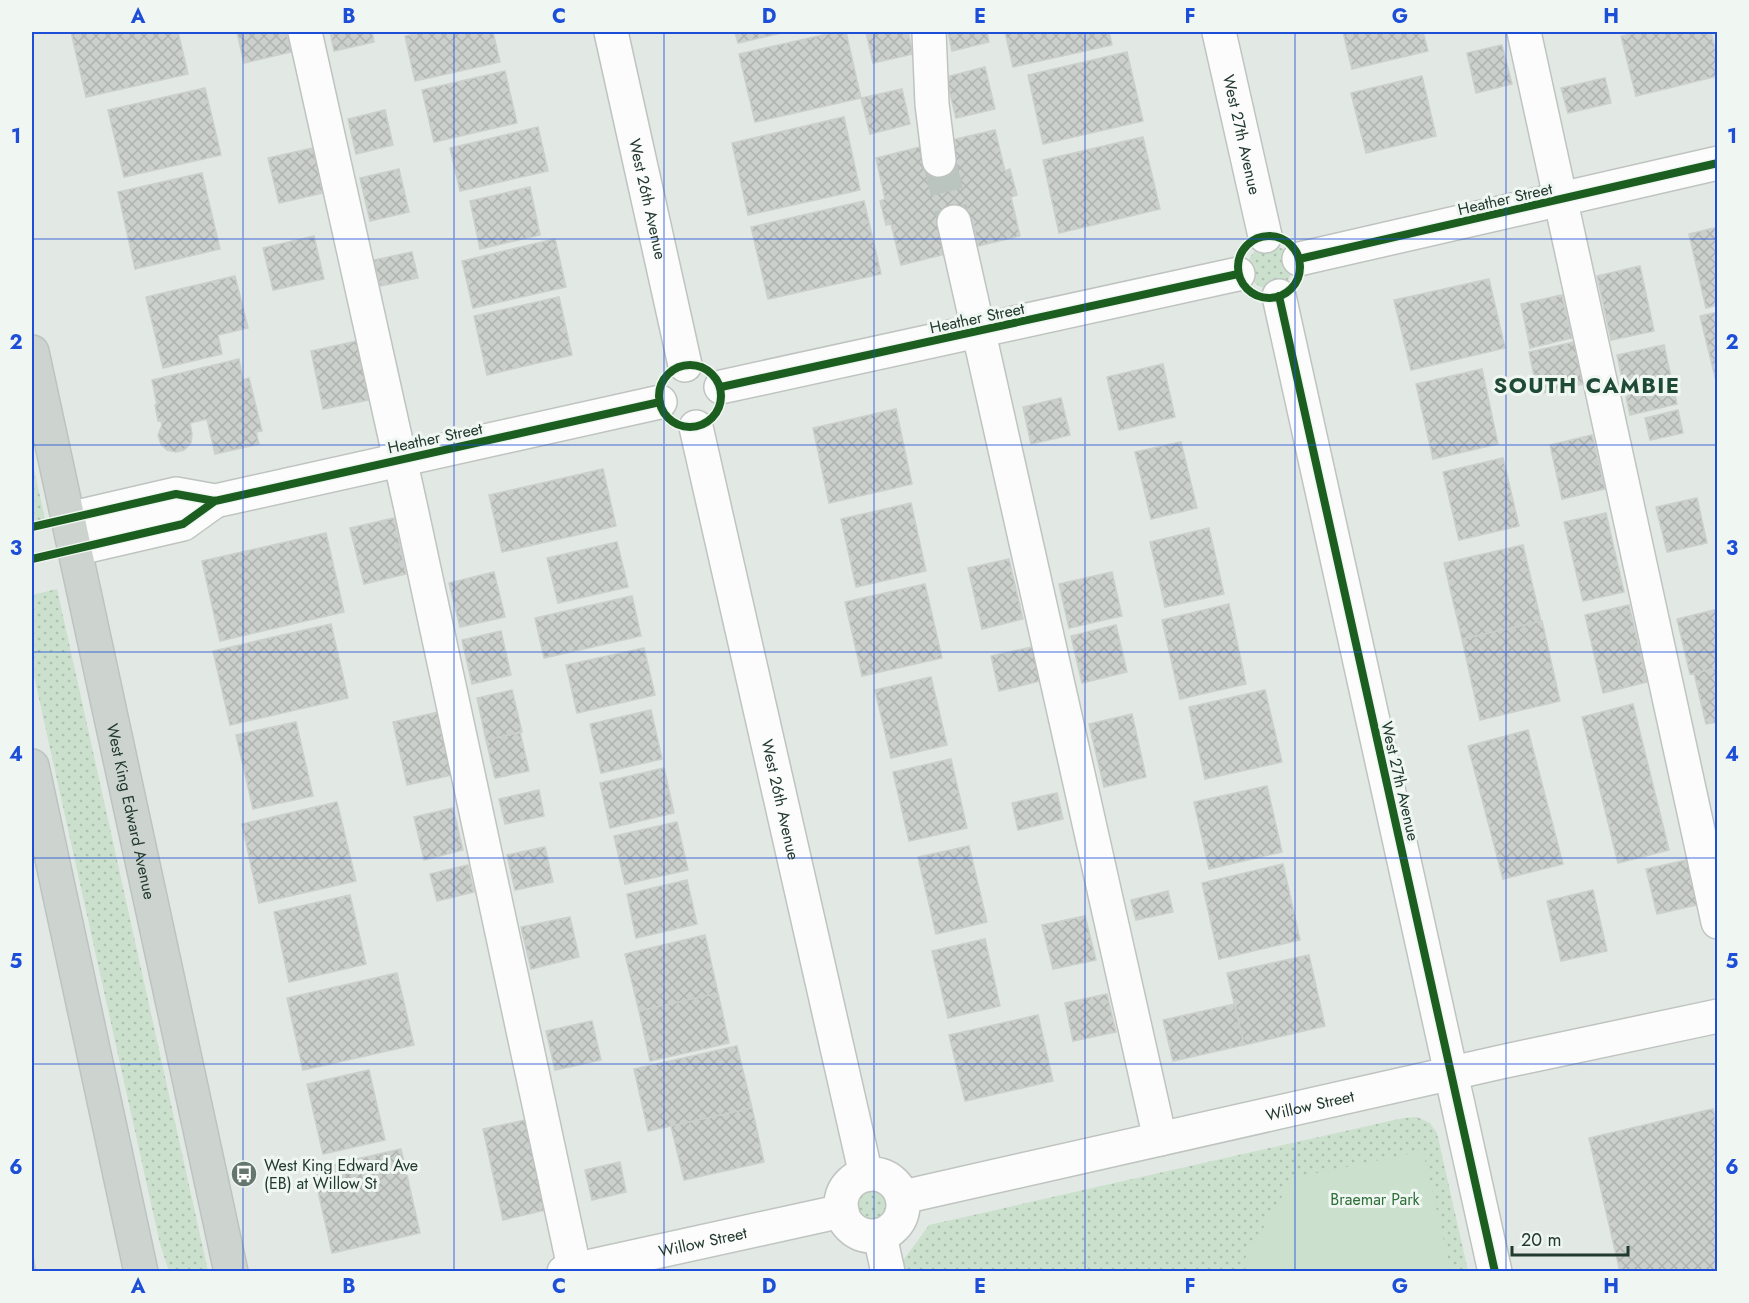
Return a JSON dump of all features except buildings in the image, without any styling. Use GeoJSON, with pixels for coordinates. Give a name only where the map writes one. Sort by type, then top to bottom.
{"type":"FeatureCollection","features":[{"type":"Feature","properties":{"kind":"main road","name":"West King Edward Avenue"},"geometry":{"type":"LineString","coordinates":[[32,352],[231,1272]]}},
{"type":"Feature","properties":{"kind":"main road"},"geometry":{"type":"LineString","coordinates":[[32,766],[141,1272]]}},
{"type":"Feature","properties":{"kind":"street"},"geometry":{"type":"LineString","coordinates":[[306,32],[400,460],[571,1271]]}},
{"type":"Feature","properties":{"kind":"street","name":"West 26th Avenue"},"geometry":{"type":"LineString","coordinates":[[611,32],[685,365]]}},
{"type":"Feature","properties":{"kind":"street"},"geometry":{"type":"LineString","coordinates":[[929,32],[932,104],[939,160]]}},
{"type":"Feature","properties":{"kind":"street","name":"West 27th Avenue"},"geometry":{"type":"LineString","coordinates":[[1219,32],[1265,236]]}},
{"type":"Feature","properties":{"kind":"street"},"geometry":{"type":"LineString","coordinates":[[1524,32],[1718,922]]}},
{"type":"Feature","properties":{"kind":"street","name":"Heather Street"},"geometry":{"type":"LineString","coordinates":[[1299,259],[1718,163]]}},
{"type":"Feature","properties":{"kind":"street"},"geometry":{"type":"LineString","coordinates":[[954,222],[1160,1139]]}},
{"type":"Feature","properties":{"kind":"street"},"geometry":{"type":"LineString","coordinates":[[1265,236],[1282,239],[1289,244],[1299,259],[1298,277],[1294,286],[1279,297],[1269,298],[1249,292],[1238,274],[1240,254],[1246,245],[1265,236]]}},
{"type":"Feature","properties":{"kind":"street","name":"Heather Street"},"geometry":{"type":"LineString","coordinates":[[721,387],[1238,274]]}},
{"type":"Feature","properties":{"kind":"street","name":"West 27th Avenue"},"geometry":{"type":"LineString","coordinates":[[1279,297],[1495,1272]]}},
{"type":"Feature","properties":{"kind":"street"},"geometry":{"type":"LineString","coordinates":[[685,365],[696,365],[707,369],[721,387],[721,400],[717,412],[708,421],[696,426],[684,426],[674,422],[665,414],[660,402],[662,383],[675,369],[685,365]]}},
{"type":"Feature","properties":{"kind":"street","name":"Heather Street"},"geometry":{"type":"LineString","coordinates":[[71,534],[176,494],[215,501],[660,402]]}},
{"type":"Feature","properties":{"kind":"street","name":"West 26th Avenue"},"geometry":{"type":"LineString","coordinates":[[696,426],[866,1175]]}},
{"type":"Feature","properties":{"kind":"street","name":"Willow Street"},"geometry":{"type":"LineString","coordinates":[[903,1197],[1451,1073],[1718,1016]]}},
{"type":"Feature","properties":{"kind":"street"},"geometry":{"type":"LineString","coordinates":[[866,1175],[878,1175],[889,1179],[903,1197],[904,1210],[891,1231],[880,1236],[867,1236],[855,1231],[846,1223],[842,1211],[842,1199],[846,1188],[855,1180],[866,1175]]}},
{"type":"Feature","properties":{"kind":"street","name":"Willow Street"},"geometry":{"type":"LineString","coordinates":[[571,1271],[842,1211]]}},
{"type":"Feature","properties":{"kind":"street"},"geometry":{"type":"LineString","coordinates":[[880,1236],[888,1272]]}},
{"type":"Feature","properties":{"kind":"green space"},"geometry":{"type":"Polygon","coordinates":[[[1270,245],[1285,252],[1292,267],[1285,282],[1270,289],[1255,282],[1248,267],[1255,252],[1270,245]]]}},
{"type":"Feature","properties":{"kind":"green space"},"geometry":{"type":"Polygon","coordinates":[[[32,460],[45,519],[42,524],[32,526],[32,460]]]}},
{"type":"Feature","properties":{"kind":"green space"},"geometry":{"type":"Polygon","coordinates":[[[57,589],[208,1271],[169,1271],[160,1244],[32,667],[32,595],[57,589]]]}},
{"type":"Feature","properties":{"kind":"green space","name":"Braemar Park"},"geometry":{"type":"Polygon","coordinates":[[[1417,1117],[1430,1123],[1437,1133],[1468,1271],[904,1272],[902,1262],[929,1225],[1403,1118],[1417,1117]]]}},
{"type":"Feature","properties":{"kind":"green space"},"geometry":{"type":"Polygon","coordinates":[[[1423,1151],[1451,1271],[1246,1271],[1244,1260],[1293,1178],[1423,1151]]]}},
{"type":"Feature","properties":{"kind":"green space"},"geometry":{"type":"Polygon","coordinates":[[[871,1184],[886,1190],[892,1205],[886,1220],[871,1226],[856,1220],[850,1205],[856,1190],[871,1184]]]}},
{"type":"Feature","properties":{"kind":"tunnel"},"geometry":{"type":"LineString","coordinates":[[939,160],[954,222]]}},
{"type":"Feature","properties":{"kind":"cycle path"},"geometry":{"type":"LineString","coordinates":[[1299,259],[1718,163]]}},
{"type":"Feature","properties":{"kind":"cycle path"},"geometry":{"type":"LineString","coordinates":[[1269,236],[1281,238],[1291,245],[1298,255],[1300,267],[1298,279],[1291,289],[1281,296],[1269,298],[1257,296],[1247,289],[1240,279],[1238,267],[1240,255],[1247,245],[1257,238],[1269,236]]}},
{"type":"Feature","properties":{"kind":"cycle path"},"geometry":{"type":"LineString","coordinates":[[721,387],[1238,274]]}},
{"type":"Feature","properties":{"kind":"cycle path"},"geometry":{"type":"LineString","coordinates":[[1279,296],[1495,1272]]}},
{"type":"Feature","properties":{"kind":"cycle path"},"geometry":{"type":"LineString","coordinates":[[690,365],[707,370],[712,374],[716,379],[721,396],[716,413],[712,418],[707,422],[690,427],[673,422],[668,418],[664,413],[659,396],[664,379],[668,374],[673,370],[690,365]]}},
{"type":"Feature","properties":{"kind":"cycle path"},"geometry":{"type":"LineString","coordinates":[[32,527],[176,494],[215,501],[660,402]]}},
{"type":"Feature","properties":{"kind":"cycle path"},"geometry":{"type":"LineString","coordinates":[[32,559],[183,524],[215,501]]}},
{"type":"Feature","properties":{"kind":"place","name":"West King Edward Ave (EB) at Willow St"},"geometry":{"type":"Point","coordinates":[244,1174]}},
{"type":"Feature","properties":{"kind":"district","name":"SOUTH CAMBIE"},"geometry":{"type":"Point","coordinates":[1587,385]}}]}
